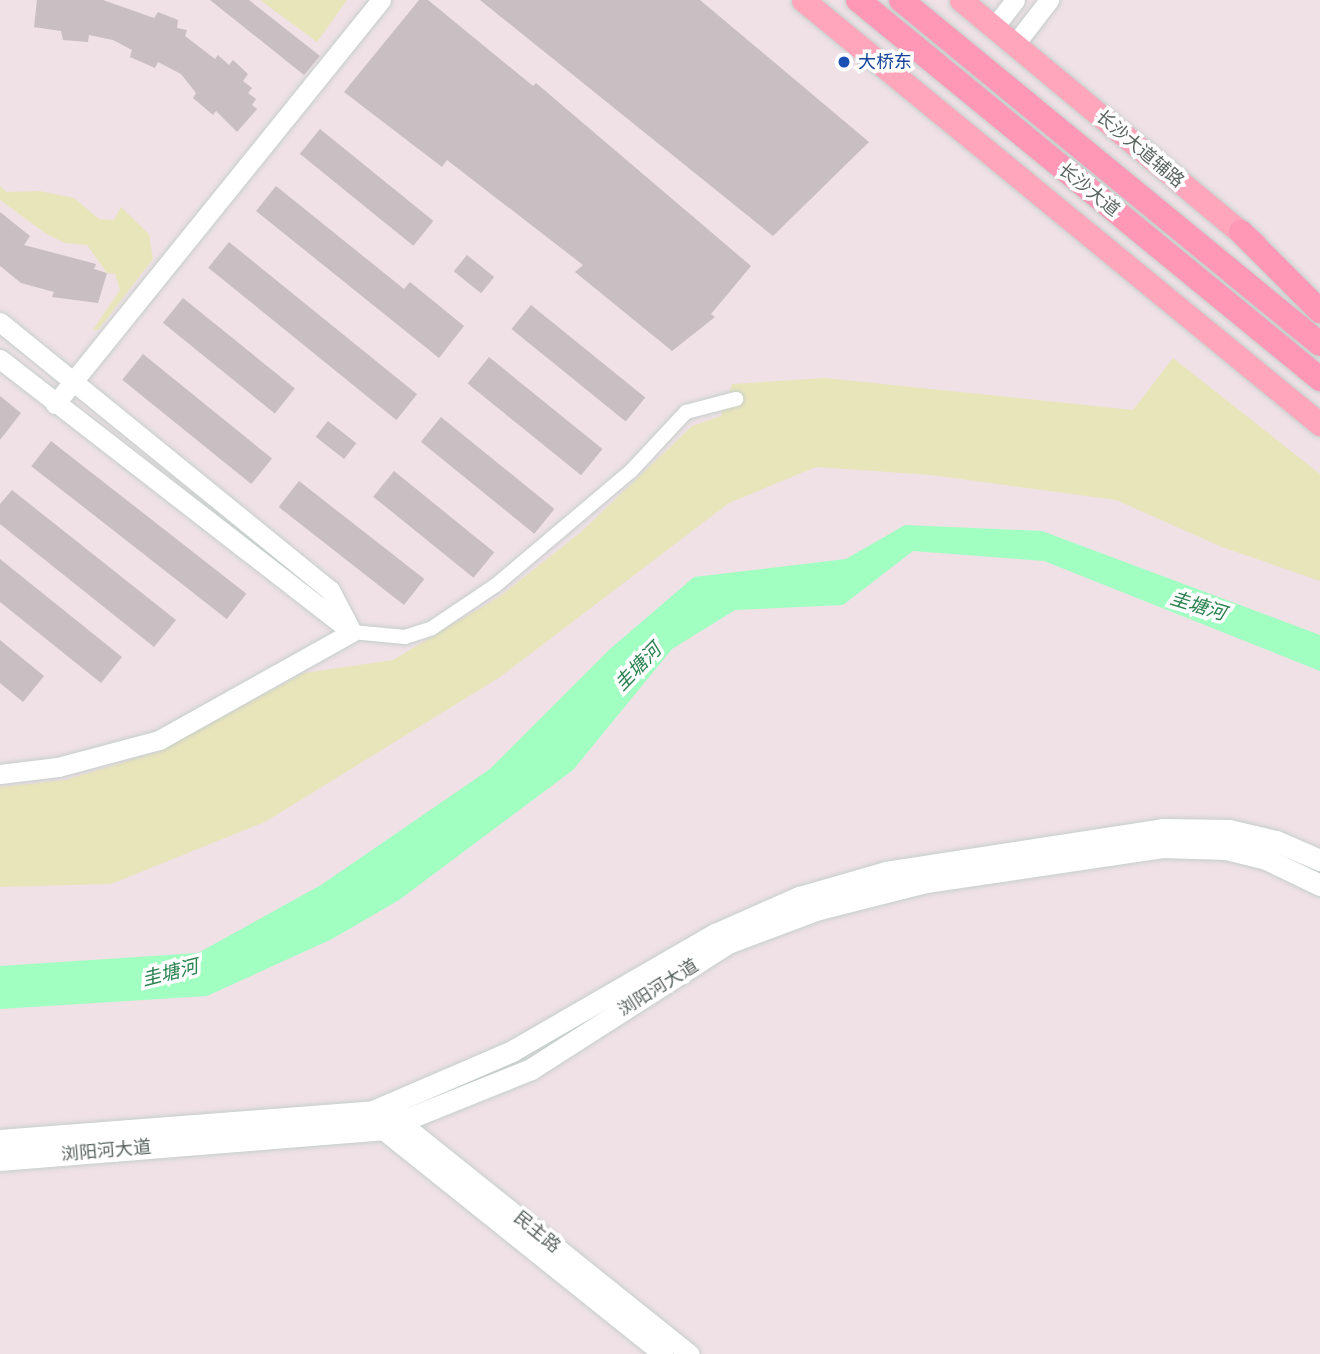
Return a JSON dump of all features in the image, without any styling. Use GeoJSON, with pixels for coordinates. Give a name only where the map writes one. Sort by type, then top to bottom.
{"type":"FeatureCollection","features":[{"type":"Feature","properties":{"kind":"highway","name":"长沙大道"},"geometry":{"type":"LineString","coordinates":[[858,0],[1320,379]]}},
{"type":"Feature","properties":{"kind":"highway","name":"长沙大道"},"geometry":{"type":"LineString","coordinates":[[901,0],[1320,344]]}},
{"type":"Feature","properties":{"kind":"highway"},"geometry":{"type":"LineString","coordinates":[[1241,232],[1320,312]]}},
{"type":"Feature","properties":{"kind":"main road"},"geometry":{"type":"LineString","coordinates":[[803,0],[1320,424]]}},
{"type":"Feature","properties":{"kind":"main road","name":"长沙大道辅路"},"geometry":{"type":"LineString","coordinates":[[961,0],[1320,297]]}},
{"type":"Feature","properties":{"kind":"main road","name":"浏阳河大道"},"geometry":{"type":"LineString","coordinates":[[0,1140],[388,1116],[512,1051],[715,934],[799,897],[886,872],[1163,829],[1229,830],[1276,841],[1320,860]]}},
{"type":"Feature","properties":{"kind":"main road","name":"浏阳河大道"},"geometry":{"type":"LineString","coordinates":[[0,1160],[388,1116],[531,1069],[728,943],[819,909],[926,882],[1162,847],[1226,849],[1266,859],[1320,885]]}},
{"type":"Feature","properties":{"kind":"street"},"geometry":{"type":"LineString","coordinates":[[55,404],[381,0]]}},
{"type":"Feature","properties":{"kind":"street"},"geometry":{"type":"LineString","coordinates":[[994,27],[1014,0]]}},
{"type":"Feature","properties":{"kind":"street"},"geometry":{"type":"LineString","coordinates":[[1015,44],[1049,0]]}},
{"type":"Feature","properties":{"kind":"street"},"geometry":{"type":"LineString","coordinates":[[0,322],[330,590],[352,632]]}},
{"type":"Feature","properties":{"kind":"street"},"geometry":{"type":"LineString","coordinates":[[0,359],[352,632],[405,637],[432,628],[496,585],[631,471],[686,412],[736,398]]}},
{"type":"Feature","properties":{"kind":"street"},"geometry":{"type":"LineString","coordinates":[[0,774],[58,767],[159,740],[352,632]]}},
{"type":"Feature","properties":{"kind":"street","name":"民主路"},"geometry":{"type":"LineString","coordinates":[[388,1116],[663,1354]]}},
{"type":"Feature","properties":{"kind":"street","name":"民主路"},"geometry":{"type":"LineString","coordinates":[[388,1116],[690,1354]]}},
{"type":"Feature","properties":{"kind":"shaded area"},"geometry":{"type":"Polygon","coordinates":[[[260,0],[347,0],[317,42],[260,0]]]}},
{"type":"Feature","properties":{"kind":"shaded area"},"geometry":{"type":"Polygon","coordinates":[[[0,186],[7,192],[40,191],[74,198],[99,219],[114,220],[121,207],[149,234],[153,259],[99,329],[92,331],[120,290],[115,274],[107,273],[87,245],[65,243],[45,233],[0,200],[0,186]]]}},
{"type":"Feature","properties":{"kind":"shaded area"},"geometry":{"type":"Polygon","coordinates":[[[1173,358],[1320,474],[1320,581],[1222,547],[1116,500],[931,475],[816,467],[729,503],[500,677],[265,822],[111,884],[0,887],[0,787],[65,780],[158,752],[304,673],[393,660],[499,597],[581,532],[692,426],[721,416],[732,384],[825,378],[1133,410],[1173,358]]]}},
{"type":"Feature","properties":{"kind":"water","name":"圭塘河"},"geometry":{"type":"Polygon","coordinates":[[[905,525],[1042,531],[1320,635],[1320,671],[1044,561],[913,551],[843,605],[735,610],[672,649],[573,770],[399,900],[332,939],[207,996],[0,1009],[0,966],[198,953],[321,885],[490,769],[610,649],[694,577],[846,559],[905,525]]]}},
{"type":"Feature","properties":{"kind":"building"},"geometry":{"type":"Polygon","coordinates":[[[37,0],[103,0],[154,18],[158,12],[178,20],[177,28],[187,30],[185,36],[215,59],[218,55],[229,65],[233,60],[248,74],[243,81],[252,88],[248,93],[256,99],[252,105],[257,109],[237,132],[216,111],[213,115],[193,98],[196,93],[181,74],[158,62],[155,68],[130,57],[132,50],[113,40],[89,35],[88,42],[63,40],[61,31],[34,27],[37,0]]]}},
{"type":"Feature","properties":{"kind":"building"},"geometry":{"type":"Polygon","coordinates":[[[210,0],[249,0],[320,56],[304,75],[210,0]]]}},
{"type":"Feature","properties":{"kind":"building"},"geometry":{"type":"Polygon","coordinates":[[[419,0],[428,0],[533,86],[536,83],[751,266],[711,314],[715,317],[672,351],[575,272],[583,265],[447,160],[442,167],[344,92],[419,0]]]}},
{"type":"Feature","properties":{"kind":"building"},"geometry":{"type":"Polygon","coordinates":[[[480,0],[700,0],[869,142],[773,236],[480,0]]]}},
{"type":"Feature","properties":{"kind":"building"},"geometry":{"type":"Polygon","coordinates":[[[320,129],[433,221],[413,246],[300,154],[320,129]]]}},
{"type":"Feature","properties":{"kind":"building"},"geometry":{"type":"Polygon","coordinates":[[[276,186],[404,289],[410,282],[464,326],[439,358],[256,211],[276,186]]]}},
{"type":"Feature","properties":{"kind":"building"},"geometry":{"type":"Polygon","coordinates":[[[0,212],[30,236],[24,245],[96,264],[94,269],[107,273],[98,303],[52,297],[54,292],[21,283],[0,266],[0,212]]]}},
{"type":"Feature","properties":{"kind":"building"},"geometry":{"type":"Polygon","coordinates":[[[229,242],[417,394],[396,420],[208,268],[229,242]]]}},
{"type":"Feature","properties":{"kind":"building"},"geometry":{"type":"Polygon","coordinates":[[[467,255],[494,277],[481,293],[454,271],[467,255]]]}},
{"type":"Feature","properties":{"kind":"building"},"geometry":{"type":"Polygon","coordinates":[[[183,298],[295,389],[275,413],[163,323],[183,298]]]}},
{"type":"Feature","properties":{"kind":"building"},"geometry":{"type":"Polygon","coordinates":[[[531,305],[645,398],[626,422],[511,329],[531,305]]]}},
{"type":"Feature","properties":{"kind":"building"},"geometry":{"type":"Polygon","coordinates":[[[143,354],[272,458],[251,484],[122,380],[143,354]]]}},
{"type":"Feature","properties":{"kind":"building"},"geometry":{"type":"Polygon","coordinates":[[[489,357],[602,449],[581,475],[468,383],[489,357]]]}},
{"type":"Feature","properties":{"kind":"building"},"geometry":{"type":"Polygon","coordinates":[[[0,396],[21,413],[0,440],[0,396]]]}},
{"type":"Feature","properties":{"kind":"building"},"geometry":{"type":"Polygon","coordinates":[[[441,417],[554,509],[534,534],[421,442],[441,417]]]}},
{"type":"Feature","properties":{"kind":"building"},"geometry":{"type":"Polygon","coordinates":[[[328,421],[356,443],[344,459],[316,437],[328,421]]]}},
{"type":"Feature","properties":{"kind":"building"},"geometry":{"type":"Polygon","coordinates":[[[51,441],[246,594],[227,619],[31,466],[51,441]]]}},
{"type":"Feature","properties":{"kind":"building"},"geometry":{"type":"Polygon","coordinates":[[[394,471],[494,552],[473,578],[373,497],[394,471]]]}},
{"type":"Feature","properties":{"kind":"building"},"geometry":{"type":"Polygon","coordinates":[[[299,481],[424,579],[404,605],[279,507],[299,481]]]}},
{"type":"Feature","properties":{"kind":"building"},"geometry":{"type":"Polygon","coordinates":[[[12,490],[176,620],[154,647],[0,524],[0,504],[12,490]]]}},
{"type":"Feature","properties":{"kind":"building"},"geometry":{"type":"Polygon","coordinates":[[[0,559],[122,657],[101,683],[0,602],[0,559]]]}},
{"type":"Feature","properties":{"kind":"building"},"geometry":{"type":"Polygon","coordinates":[[[0,640],[44,676],[23,702],[0,683],[0,640]]]}},
{"type":"Feature","properties":{"kind":"place","name":"大桥东"},"geometry":{"type":"Point","coordinates":[844,62]}}]}
